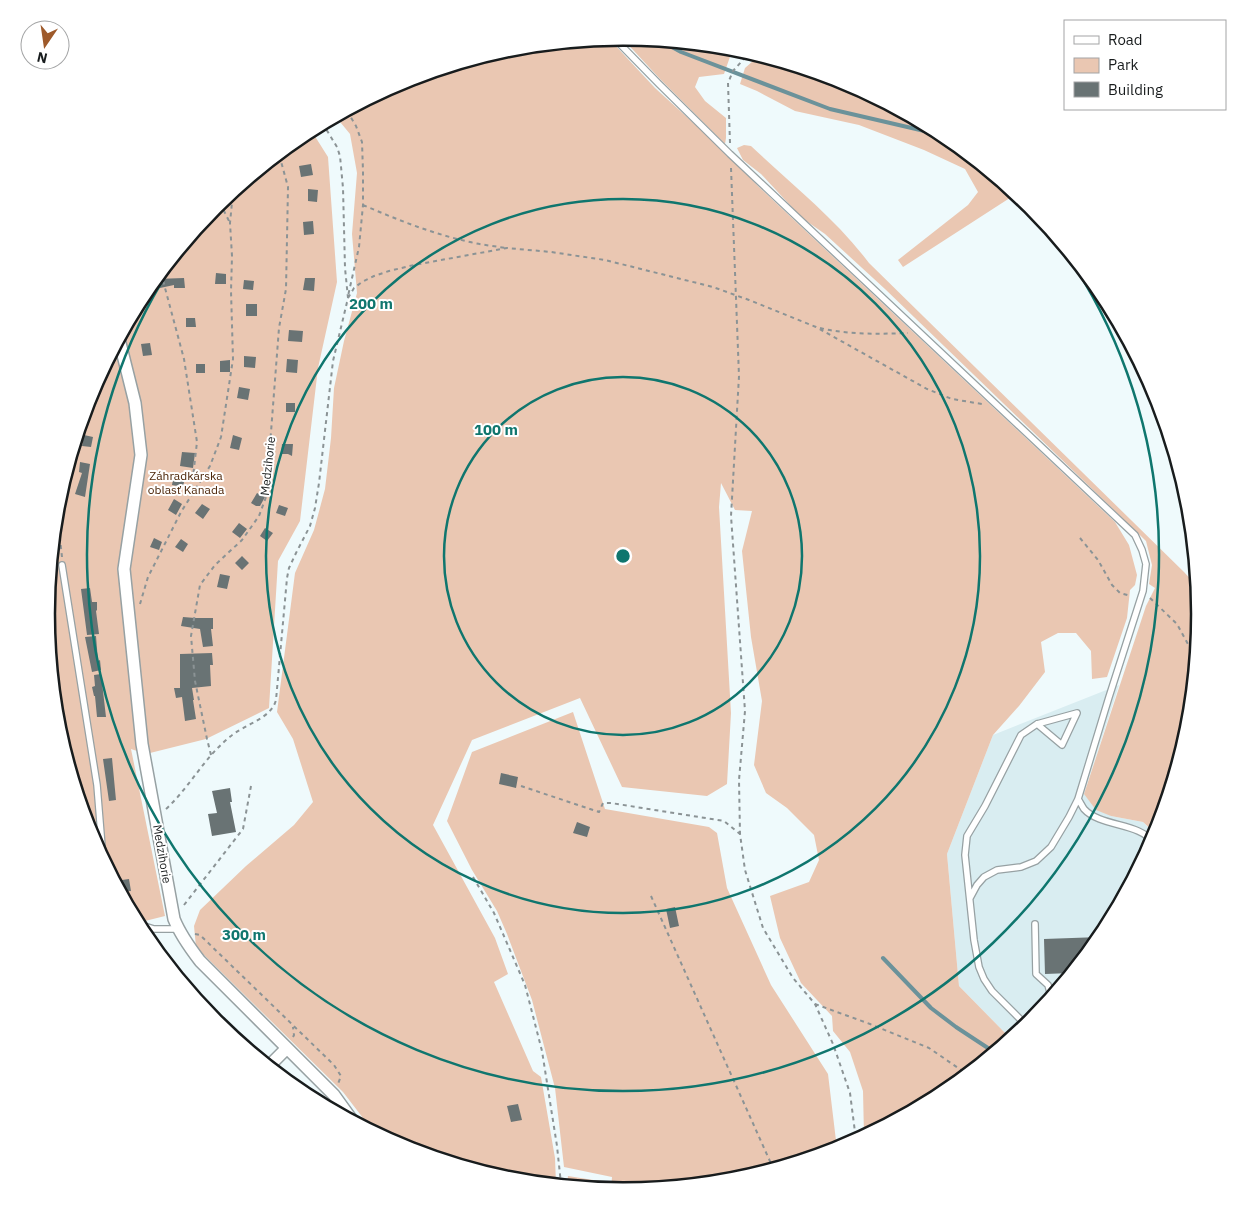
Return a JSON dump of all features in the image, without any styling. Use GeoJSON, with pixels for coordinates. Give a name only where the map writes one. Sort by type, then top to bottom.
{"type":"FeatureCollection","features":[{"type":"Feature","properties":{"kind":"street","name":"Medzihorie"},"geometry":{"type":"LineString","coordinates":[[122,347],[135,403],[142,455],[124,569],[142,744],[176,924],[200,961],[334,1095],[344,1108]]}},
{"type":"Feature","properties":{"kind":"street"},"geometry":{"type":"LineString","coordinates":[[274,1061],[287,1048]]}},
{"type":"Feature","properties":{"kind":"lane"},"geometry":{"type":"LineString","coordinates":[[622,46],[730,154],[1135,535],[1142,550],[1146,564],[1141,599],[1078,799],[1051,847],[1036,861],[1021,867],[997,870],[984,877],[970,898]]}},
{"type":"Feature","properties":{"kind":"lane"},"geometry":{"type":"LineString","coordinates":[[62,564],[97,785],[101,838]]}},
{"type":"Feature","properties":{"kind":"lane"},"geometry":{"type":"LineString","coordinates":[[1020,1019],[992,991],[979,967],[974,940],[965,856],[966,836],[985,806],[1021,735],[1037,724],[1077,713],[1062,745],[1037,724]]}},
{"type":"Feature","properties":{"kind":"lane"},"geometry":{"type":"LineString","coordinates":[[1078,799],[1084,809],[1093,816],[1104,821],[1132,828],[1146,836]]}},
{"type":"Feature","properties":{"kind":"lane"},"geometry":{"type":"LineString","coordinates":[[150,928],[154,929],[176,924]]}},
{"type":"Feature","properties":{"kind":"lane"},"geometry":{"type":"LineString","coordinates":[[1035,924],[1036,974],[1048,985],[1049,989]]}},
{"type":"Feature","properties":{"kind":"path"},"geometry":{"type":"LineString","coordinates":[[742,59],[733,71],[728,84],[739,376],[731,516],[745,711],[739,780],[740,834],[745,870],[763,928],[793,978],[815,1004],[833,1044],[850,1093],[855,1132]]}},
{"type":"Feature","properties":{"kind":"path"},"geometry":{"type":"LineString","coordinates":[[155,819],[183,792],[211,755],[232,734],[266,714],[271,710],[276,700],[287,578],[289,568],[310,526],[315,508],[333,361],[359,247],[364,171],[362,142],[350,116]]}},
{"type":"Feature","properties":{"kind":"path"},"geometry":{"type":"LineString","coordinates":[[327,130],[337,146],[340,156],[348,298]]}},
{"type":"Feature","properties":{"kind":"path","name":"Medzihorie"},"geometry":{"type":"LineString","coordinates":[[211,755],[206,739],[195,680],[191,636],[200,585],[214,565],[242,540],[259,516],[266,497],[279,328],[286,289],[288,187],[281,161]]}},
{"type":"Feature","properties":{"kind":"path"},"geometry":{"type":"LineString","coordinates":[[137,609],[148,577],[181,512],[210,466],[221,437],[233,359],[230,223],[232,203]]}},
{"type":"Feature","properties":{"kind":"path"},"geometry":{"type":"LineString","coordinates":[[363,205],[400,221],[470,242],[605,260],[713,286],[816,327],[835,332],[920,333]]}},
{"type":"Feature","properties":{"kind":"path"},"geometry":{"type":"LineString","coordinates":[[224,211],[230,223]]}},
{"type":"Feature","properties":{"kind":"path"},"geometry":{"type":"LineString","coordinates":[[348,298],[354,288],[362,282],[389,271],[508,248]]}},
{"type":"Feature","properties":{"kind":"path"},"geometry":{"type":"LineString","coordinates":[[163,282],[184,359],[197,442],[191,496]]}},
{"type":"Feature","properties":{"kind":"path"},"geometry":{"type":"LineString","coordinates":[[816,327],[927,389],[952,399],[997,405]]}},
{"type":"Feature","properties":{"kind":"path"},"geometry":{"type":"LineString","coordinates":[[1080,538],[1098,560],[1112,585],[1120,594],[1141,599]]}},
{"type":"Feature","properties":{"kind":"path"},"geometry":{"type":"LineString","coordinates":[[60,541],[62,564]]}},
{"type":"Feature","properties":{"kind":"path"},"geometry":{"type":"LineString","coordinates":[[1143,591],[1177,624],[1190,648]]}},
{"type":"Feature","properties":{"kind":"path"},"geometry":{"type":"LineString","coordinates":[[251,786],[243,829],[188,899],[176,924],[200,935],[334,1065],[341,1076],[334,1095]]}},
{"type":"Feature","properties":{"kind":"path"},"geometry":{"type":"LineString","coordinates":[[521,786],[598,812],[603,803],[611,803],[724,821],[740,834]]}},
{"type":"Feature","properties":{"kind":"path"},"geometry":{"type":"LineString","coordinates":[[473,877],[494,913],[525,985],[542,1051],[557,1146],[560,1178]]}},
{"type":"Feature","properties":{"kind":"path"},"geometry":{"type":"LineString","coordinates":[[651,896],[770,1162]]}},
{"type":"Feature","properties":{"kind":"path"},"geometry":{"type":"LineString","coordinates":[[815,1004],[929,1048],[961,1070]]}},
{"type":"Feature","properties":{"kind":"shaded area"},"geometry":{"type":"Polygon","coordinates":[[[1119,685],[1084,794],[1111,816],[1143,822],[1149,828],[1115,898],[1095,929],[1050,988],[1005,1033],[959,986],[947,854],[993,735],[1119,685]]]}},
{"type":"Feature","properties":{"kind":"green space"},"geometry":{"type":"Polygon","coordinates":[[[616,46],[655,88],[721,148],[759,187],[1115,522],[1129,545],[1137,575],[1135,585],[1130,590],[1127,618],[1107,677],[1092,679],[1091,651],[1076,633],[1058,633],[1041,642],[1045,672],[1019,706],[993,735],[947,854],[959,986],[1005,1033],[969,1064],[907,1106],[864,1128],[863,1091],[850,1052],[833,1031],[832,1016],[801,983],[780,938],[770,896],[809,882],[819,860],[814,835],[787,808],[766,793],[754,765],[762,701],[751,637],[742,551],[752,511],[735,510],[721,483],[719,507],[731,713],[727,784],[707,796],[622,787],[580,698],[472,740],[433,825],[495,938],[508,974],[494,982],[533,1071],[541,1077],[555,1158],[556,1178],[512,1171],[441,1152],[406,1139],[363,1119],[343,1092],[196,947],[194,926],[200,910],[246,866],[294,825],[313,802],[293,739],[277,712],[295,573],[314,530],[325,489],[334,388],[357,293],[352,234],[357,173],[350,134],[340,122],[406,89],[441,76],[512,57],[586,47],[616,46]]]}},
{"type":"Feature","properties":{"kind":"green space"},"geometry":{"type":"Polygon","coordinates":[[[630,46],[660,47],[730,56],[724,74],[699,77],[695,87],[705,101],[726,118],[725,144],[630,46]]]}},
{"type":"Feature","properties":{"kind":"green space"},"geometry":{"type":"Polygon","coordinates":[[[752,62],[805,76],[840,89],[874,105],[907,122],[938,142],[969,164],[1009,199],[903,267],[898,260],[968,205],[978,192],[965,169],[924,150],[859,125],[795,111],[740,84],[745,68],[752,62]]]}},
{"type":"Feature","properties":{"kind":"green space","name":"Záhradkárska oblasť Kanada"},"geometry":{"type":"Polygon","coordinates":[[[316,137],[328,157],[337,282],[318,368],[300,521],[278,561],[269,708],[206,739],[146,754],[131,749],[165,916],[146,921],[131,898],[98,831],[85,796],[66,725],[56,651],[55,614],[56,577],[66,503],[85,432],[98,397],[131,330],[151,299],[196,240],[222,213],[277,164],[316,137]]]}},
{"type":"Feature","properties":{"kind":"green space"},"geometry":{"type":"Polygon","coordinates":[[[744,145],[751,146],[813,202],[869,263],[1190,579],[1190,651],[1180,725],[1161,796],[1149,828],[1143,822],[1111,816],[1096,810],[1084,794],[1146,606],[1155,588],[1149,584],[1152,565],[1146,541],[885,289],[825,234],[802,218],[761,174],[743,160],[737,148],[744,145]]]}},
{"type":"Feature","properties":{"kind":"green space"},"geometry":{"type":"Polygon","coordinates":[[[573,712],[605,809],[709,827],[717,833],[727,888],[771,985],[828,1074],[836,1140],[805,1152],[734,1171],[660,1181],[612,1182],[612,1177],[564,1167],[555,1088],[532,1000],[497,911],[472,870],[447,821],[472,752],[573,712]]]}},
{"type":"Feature","properties":{"kind":"green space"},"geometry":{"type":"Polygon","coordinates":[[[568,1176],[602,1181],[586,1181],[568,1179],[568,1176]]]}},
{"type":"Feature","properties":{"kind":"building"},"geometry":{"type":"Polygon","coordinates":[[[311,164],[313,175],[301,177],[299,166],[311,164]]]}},
{"type":"Feature","properties":{"kind":"building"},"geometry":{"type":"Polygon","coordinates":[[[308,189],[318,190],[317,202],[308,201],[308,189]]]}},
{"type":"Feature","properties":{"kind":"building"},"geometry":{"type":"Polygon","coordinates":[[[313,221],[314,234],[304,235],[303,222],[313,221]]]}},
{"type":"Feature","properties":{"kind":"building"},"geometry":{"type":"Polygon","coordinates":[[[216,273],[226,274],[226,284],[215,284],[216,273]]]}},
{"type":"Feature","properties":{"kind":"building"},"geometry":{"type":"Polygon","coordinates":[[[184,278],[185,288],[174,288],[174,285],[159,288],[165,279],[184,278]]]}},
{"type":"Feature","properties":{"kind":"building"},"geometry":{"type":"Polygon","coordinates":[[[305,278],[315,278],[314,291],[303,290],[305,278]]]}},
{"type":"Feature","properties":{"kind":"building"},"geometry":{"type":"Polygon","coordinates":[[[244,280],[254,281],[253,290],[243,289],[244,280]]]}},
{"type":"Feature","properties":{"kind":"building"},"geometry":{"type":"Polygon","coordinates":[[[246,304],[257,304],[257,316],[246,316],[246,304]]]}},
{"type":"Feature","properties":{"kind":"building"},"geometry":{"type":"Polygon","coordinates":[[[186,318],[195,318],[196,327],[186,327],[186,318]]]}},
{"type":"Feature","properties":{"kind":"building"},"geometry":{"type":"Polygon","coordinates":[[[289,330],[303,331],[302,342],[288,341],[289,330]]]}},
{"type":"Feature","properties":{"kind":"building"},"geometry":{"type":"Polygon","coordinates":[[[150,343],[152,355],[143,356],[141,344],[150,343]]]}},
{"type":"Feature","properties":{"kind":"building"},"geometry":{"type":"Polygon","coordinates":[[[244,356],[256,357],[255,368],[244,367],[244,356]]]}},
{"type":"Feature","properties":{"kind":"building"},"geometry":{"type":"Polygon","coordinates":[[[287,359],[298,360],[297,373],[286,372],[287,359]]]}},
{"type":"Feature","properties":{"kind":"building"},"geometry":{"type":"Polygon","coordinates":[[[230,360],[230,372],[220,372],[220,361],[230,360]]]}},
{"type":"Feature","properties":{"kind":"building"},"geometry":{"type":"Polygon","coordinates":[[[196,364],[205,364],[205,373],[196,373],[196,364]]]}},
{"type":"Feature","properties":{"kind":"building"},"geometry":{"type":"Polygon","coordinates":[[[239,387],[250,389],[248,400],[237,398],[239,387]]]}},
{"type":"Feature","properties":{"kind":"building"},"geometry":{"type":"Polygon","coordinates":[[[286,403],[295,403],[295,412],[286,412],[286,403]]]}},
{"type":"Feature","properties":{"kind":"building"},"geometry":{"type":"Polygon","coordinates":[[[84,435],[93,437],[91,447],[82,446],[84,435]]]}},
{"type":"Feature","properties":{"kind":"building"},"geometry":{"type":"Polygon","coordinates":[[[233,435],[242,438],[239,450],[230,448],[233,435]]]}},
{"type":"Feature","properties":{"kind":"building"},"geometry":{"type":"Polygon","coordinates":[[[282,444],[293,444],[292,456],[281,454],[282,444]]]}},
{"type":"Feature","properties":{"kind":"building"},"geometry":{"type":"Polygon","coordinates":[[[182,452],[195,453],[193,468],[180,466],[182,452]]]}},
{"type":"Feature","properties":{"kind":"building"},"geometry":{"type":"Polygon","coordinates":[[[80,462],[90,464],[85,497],[75,494],[82,473],[79,472],[80,462]]]}},
{"type":"Feature","properties":{"kind":"building"},"geometry":{"type":"Polygon","coordinates":[[[174,474],[185,477],[183,487],[172,485],[174,474]]]}},
{"type":"Feature","properties":{"kind":"building"},"geometry":{"type":"Polygon","coordinates":[[[257,493],[265,497],[260,506],[251,503],[257,493]]]}},
{"type":"Feature","properties":{"kind":"building"},"geometry":{"type":"Polygon","coordinates":[[[174,499],[182,504],[176,515],[168,510],[174,499]]]}},
{"type":"Feature","properties":{"kind":"building"},"geometry":{"type":"Polygon","coordinates":[[[202,504],[210,509],[203,519],[195,513],[202,504]]]}},
{"type":"Feature","properties":{"kind":"building"},"geometry":{"type":"Polygon","coordinates":[[[279,505],[288,508],[285,516],[276,513],[279,505]]]}},
{"type":"Feature","properties":{"kind":"building"},"geometry":{"type":"Polygon","coordinates":[[[239,523],[247,529],[240,538],[232,532],[239,523]]]}},
{"type":"Feature","properties":{"kind":"building"},"geometry":{"type":"Polygon","coordinates":[[[265,528],[273,533],[267,541],[260,536],[265,528]]]}},
{"type":"Feature","properties":{"kind":"building"},"geometry":{"type":"Polygon","coordinates":[[[154,538],[162,542],[159,550],[150,547],[154,538]]]}},
{"type":"Feature","properties":{"kind":"building"},"geometry":{"type":"Polygon","coordinates":[[[181,539],[188,544],[183,552],[175,547],[181,539]]]}},
{"type":"Feature","properties":{"kind":"building"},"geometry":{"type":"Polygon","coordinates":[[[242,556],[249,563],[242,570],[235,563],[242,556]]]}},
{"type":"Feature","properties":{"kind":"building"},"geometry":{"type":"Polygon","coordinates":[[[220,574],[230,576],[227,589],[217,587],[220,574]]]}},
{"type":"Feature","properties":{"kind":"building"},"geometry":{"type":"Polygon","coordinates":[[[90,588],[92,602],[97,602],[96,611],[99,634],[87,635],[81,589],[90,588]]]}},
{"type":"Feature","properties":{"kind":"building"},"geometry":{"type":"Polygon","coordinates":[[[183,617],[213,618],[213,629],[211,629],[213,646],[203,647],[200,629],[181,626],[183,617]]]}},
{"type":"Feature","properties":{"kind":"building"},"geometry":{"type":"Polygon","coordinates":[[[96,636],[98,661],[100,660],[101,670],[92,672],[85,637],[96,636]]]}},
{"type":"Feature","properties":{"kind":"building"},"geometry":{"type":"Polygon","coordinates":[[[212,653],[213,665],[210,665],[211,686],[192,688],[196,719],[185,721],[182,697],[176,698],[174,688],[180,688],[180,654],[212,653]]]}},
{"type":"Feature","properties":{"kind":"building"},"geometry":{"type":"Polygon","coordinates":[[[101,674],[106,717],[97,717],[92,687],[95,686],[94,675],[101,674]]]}},
{"type":"Feature","properties":{"kind":"building"},"geometry":{"type":"Polygon","coordinates":[[[112,758],[116,800],[109,801],[103,759],[112,758]]]}},
{"type":"Feature","properties":{"kind":"building"},"geometry":{"type":"Polygon","coordinates":[[[501,773],[518,777],[516,788],[499,784],[501,773]]]}},
{"type":"Feature","properties":{"kind":"building"},"geometry":{"type":"Polygon","coordinates":[[[230,788],[232,802],[230,802],[236,832],[212,836],[208,814],[217,813],[212,791],[230,788]]]}},
{"type":"Feature","properties":{"kind":"building"},"geometry":{"type":"Polygon","coordinates":[[[577,822],[590,827],[587,837],[573,833],[577,822]]]}},
{"type":"Feature","properties":{"kind":"building"},"geometry":{"type":"Polygon","coordinates":[[[129,879],[131,891],[128,891],[122,880],[129,879]]]}},
{"type":"Feature","properties":{"kind":"building"},"geometry":{"type":"Polygon","coordinates":[[[675,907],[679,926],[670,928],[666,909],[675,907]]]}},
{"type":"Feature","properties":{"kind":"building"},"geometry":{"type":"Polygon","coordinates":[[[1089,937],[1062,973],[1045,974],[1044,939],[1089,937]]]}},
{"type":"Feature","properties":{"kind":"building"},"geometry":{"type":"Polygon","coordinates":[[[518,1104],[522,1120],[511,1122],[507,1106],[518,1104]]]}},
{"type":"Feature","properties":{"kind":"waterway"},"geometry":{"type":"LineString","coordinates":[[675,49],[830,109],[919,130]]}},
{"type":"Feature","properties":{"kind":"waterway"},"geometry":{"type":"LineString","coordinates":[[883,958],[931,1008],[988,1048]]}}]}
